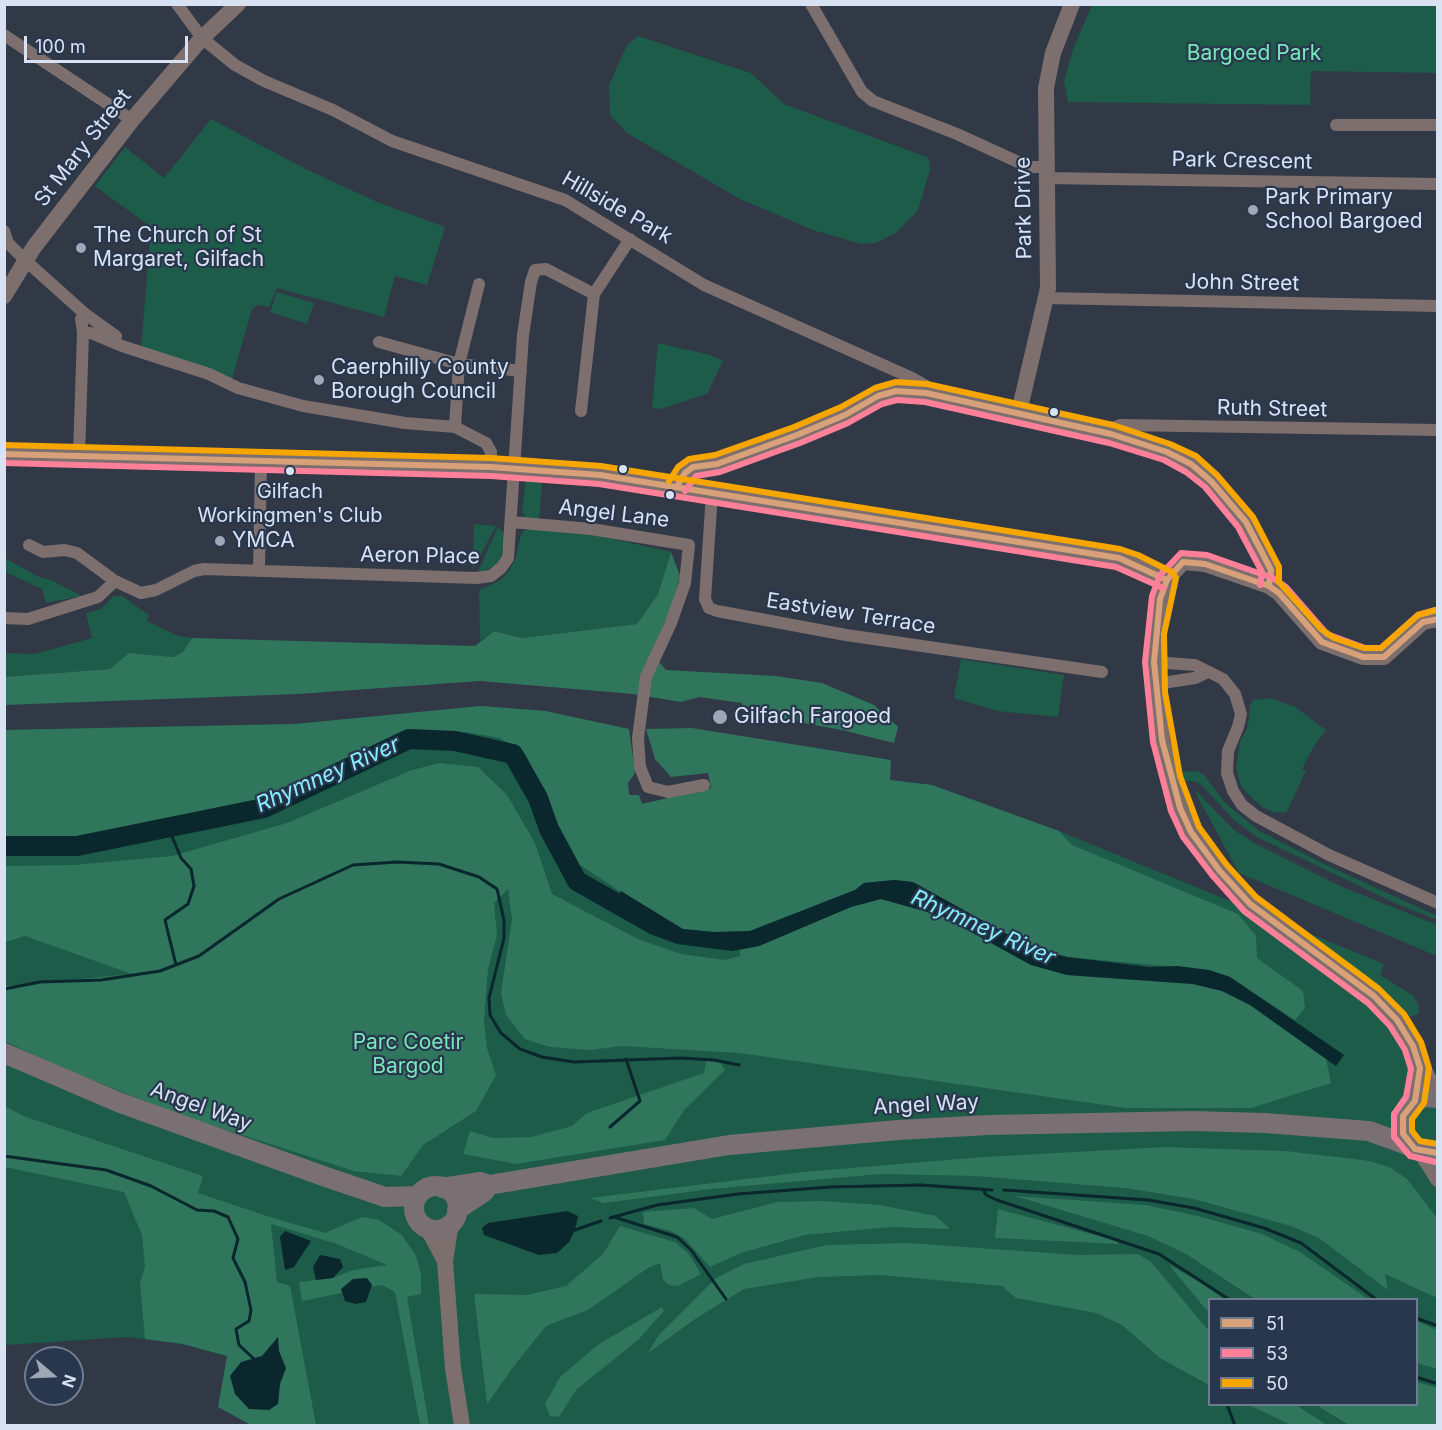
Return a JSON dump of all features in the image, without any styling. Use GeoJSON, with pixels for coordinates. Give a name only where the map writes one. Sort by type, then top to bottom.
{"type":"FeatureCollection","features":[{"type":"Feature","properties":{"kind":"main road","name":"Angel Way"},"geometry":{"type":"LineString","coordinates":[[4,1053],[118,1102],[385,1197],[418,1196]]}},
{"type":"Feature","properties":{"kind":"main road","name":"Angel Way"},"geometry":{"type":"LineString","coordinates":[[1369,1131],[1409,1109],[1424,1097],[1437,1097]]}},
{"type":"Feature","properties":{"kind":"main road"},"geometry":{"type":"LineString","coordinates":[[1409,1109],[1403,1134],[1423,1150]]}},
{"type":"Feature","properties":{"kind":"main road","name":"Angel Way"},"geometry":{"type":"LineString","coordinates":[[442,1188],[480,1182],[489,1185],[729,1145],[898,1130],[1193,1121],[1369,1131],[1423,1150]]}},
{"type":"Feature","properties":{"kind":"main road"},"geometry":{"type":"LineString","coordinates":[[454,1217],[454,1196],[442,1188],[429,1188],[418,1196],[414,1208],[423,1224],[441,1230],[489,1185]]}},
{"type":"Feature","properties":{"kind":"main road","name":"Angel Way"},"geometry":{"type":"LineString","coordinates":[[385,1197],[393,1206],[423,1224]]}},
{"type":"Feature","properties":{"kind":"street","name":"Hillside Park"},"geometry":{"type":"LineString","coordinates":[[177,4],[202,38],[244,70],[333,110],[392,141],[565,200],[704,285],[912,378],[926,386],[926,393]]}},
{"type":"Feature","properties":{"kind":"street","name":"St Mary Street"},"geometry":{"type":"LineString","coordinates":[[4,296],[26,261],[132,120],[202,38],[238,4]]}},
{"type":"Feature","properties":{"kind":"street","name":"Park Crescent"},"geometry":{"type":"LineString","coordinates":[[811,4],[862,92],[873,101],[1045,172],[1437,183]]}},
{"type":"Feature","properties":{"kind":"street","name":"Park Drive"},"geometry":{"type":"LineString","coordinates":[[1019,412],[1046,298],[1046,88],[1053,53],[1072,4]]}},
{"type":"Feature","properties":{"kind":"street"},"geometry":{"type":"LineString","coordinates":[[4,34],[132,120]]}},
{"type":"Feature","properties":{"kind":"street"},"geometry":{"type":"LineString","coordinates":[[1336,125],[1437,125]]}},
{"type":"Feature","properties":{"kind":"street"},"geometry":{"type":"LineString","coordinates":[[4,231],[8,243],[26,261],[84,313],[123,340]]}},
{"type":"Feature","properties":{"kind":"street"},"geometry":{"type":"LineString","coordinates":[[581,411],[594,294],[630,239]]}},
{"type":"Feature","properties":{"kind":"street","name":"Aeron Place"},"geometry":{"type":"LineString","coordinates":[[29,544],[43,552],[65,550],[77,553],[114,581],[141,593],[156,590],[194,571],[476,578],[490,576],[501,568],[508,558],[521,371],[529,293],[535,270],[546,269],[594,294]]}},
{"type":"Feature","properties":{"kind":"street"},"geometry":{"type":"LineString","coordinates":[[455,427],[459,364],[479,284]]}},
{"type":"Feature","properties":{"kind":"street","name":"John Street"},"geometry":{"type":"LineString","coordinates":[[1046,298],[1437,306]]}},
{"type":"Feature","properties":{"kind":"street"},"geometry":{"type":"LineString","coordinates":[[79,455],[83,333],[81,319]]}},
{"type":"Feature","properties":{"kind":"street"},"geometry":{"type":"LineString","coordinates":[[83,333],[91,333],[122,346],[209,374],[238,388],[303,406],[405,423],[455,427],[486,443],[491,452],[491,467]]}},
{"type":"Feature","properties":{"kind":"street"},"geometry":{"type":"LineString","coordinates":[[379,342],[459,364],[521,371]]}},
{"type":"Feature","properties":{"kind":"street"},"geometry":{"type":"LineString","coordinates":[[677,486],[685,473],[693,467],[717,464],[796,435],[845,415],[878,396],[896,391],[926,393],[1111,434],[1167,452],[1202,472],[1231,502],[1269,565],[1271,570],[1269,586]]}},
{"type":"Feature","properties":{"kind":"street","name":"Ruth Street"},"geometry":{"type":"LineString","coordinates":[[1111,434],[1113,428],[1120,425],[1437,430]]}},
{"type":"Feature","properties":{"kind":"street"},"geometry":{"type":"LineString","coordinates":[[4,454],[491,467],[600,475],[1119,558],[1167,580]]}},
{"type":"Feature","properties":{"kind":"street"},"geometry":{"type":"LineString","coordinates":[[259,571],[261,461]]}},
{"type":"Feature","properties":{"kind":"street"},"geometry":{"type":"LineString","coordinates":[[712,493],[711,474],[717,464]]}},
{"type":"Feature","properties":{"kind":"street","name":"Eastview Terrace"},"geometry":{"type":"LineString","coordinates":[[712,493],[705,599],[709,608],[846,635],[1102,672]]}},
{"type":"Feature","properties":{"kind":"street","name":"Angel Lane"},"geometry":{"type":"LineString","coordinates":[[511,522],[591,529],[689,545],[689,564],[676,609],[644,685],[639,720],[640,767],[648,787],[668,792],[704,784]]}},
{"type":"Feature","properties":{"kind":"street"},"geometry":{"type":"LineString","coordinates":[[1409,1109],[1420,1068],[1413,1046],[1388,1009],[1242,895],[1219,870],[1191,832],[1180,808],[1171,778],[1154,662],[1160,598],[1167,580],[1183,562],[1191,561],[1269,586],[1279,593],[1315,636],[1330,646],[1376,659],[1391,654],[1413,630],[1423,622],[1436,617]]}},
{"type":"Feature","properties":{"kind":"street"},"geometry":{"type":"LineString","coordinates":[[4,618],[28,619],[98,597],[114,581]]}},
{"type":"Feature","properties":{"kind":"street"},"geometry":{"type":"LineString","coordinates":[[1154,662],[1195,665],[1223,679],[1238,700],[1240,714],[1238,727],[1228,751],[1227,773],[1233,791],[1242,805],[1256,816],[1329,855],[1437,903]]}},
{"type":"Feature","properties":{"kind":"street"},"geometry":{"type":"LineString","coordinates":[[1156,684],[1194,678],[1208,672]]}},
{"type":"Feature","properties":{"kind":"street"},"geometry":{"type":"LineString","coordinates":[[1420,1068],[1425,1072],[1437,1097]]}},
{"type":"Feature","properties":{"kind":"street"},"geometry":{"type":"LineString","coordinates":[[1423,1150],[1437,1179]]}},
{"type":"Feature","properties":{"kind":"street"},"geometry":{"type":"LineString","coordinates":[[454,1217],[445,1261],[453,1368],[462,1425]]}},
{"type":"Feature","properties":{"kind":"street"},"geometry":{"type":"LineString","coordinates":[[423,1224],[445,1261]]}},
{"type":"Feature","properties":{"kind":"green space","name":"Bargoed Park"},"geometry":{"type":"Polygon","coordinates":[[[1092,5],[1437,5],[1437,73],[1311,71],[1310,105],[1068,102],[1064,81],[1073,49],[1092,5]]]}},
{"type":"Feature","properties":{"kind":"green space"},"geometry":{"type":"Polygon","coordinates":[[[638,36],[751,73],[784,104],[929,158],[930,170],[918,210],[896,233],[876,243],[861,244],[813,230],[740,199],[627,133],[610,115],[609,85],[627,45],[638,36]]]}},
{"type":"Feature","properties":{"kind":"green space"},"geometry":{"type":"Polygon","coordinates":[[[211,119],[306,169],[377,202],[445,227],[427,285],[395,276],[384,317],[277,288],[269,307],[258,305],[252,309],[232,379],[141,348],[151,227],[95,186],[125,147],[164,178],[211,119]]]}},
{"type":"Feature","properties":{"kind":"green space"},"geometry":{"type":"Polygon","coordinates":[[[277,292],[314,303],[307,324],[270,312],[277,292]]]}},
{"type":"Feature","properties":{"kind":"green space"},"geometry":{"type":"Polygon","coordinates":[[[658,343],[710,355],[723,361],[707,394],[660,409],[652,408],[658,343]]]}},
{"type":"Feature","properties":{"kind":"green space"},"geometry":{"type":"Polygon","coordinates":[[[526,479],[542,480],[539,520],[526,519],[522,509],[526,479]]]}},
{"type":"Feature","properties":{"kind":"green space"},"geometry":{"type":"Polygon","coordinates":[[[474,524],[496,526],[473,569],[474,524]]]}},
{"type":"Feature","properties":{"kind":"green space"},"geometry":{"type":"Polygon","coordinates":[[[498,527],[504,534],[501,557],[495,566],[477,574],[498,527]]]}},
{"type":"Feature","properties":{"kind":"green space"},"geometry":{"type":"Polygon","coordinates":[[[540,529],[591,534],[671,552],[658,594],[637,624],[522,638],[494,631],[480,641],[479,590],[499,581],[508,572],[516,558],[521,534],[525,530],[540,529]]]}},
{"type":"Feature","properties":{"kind":"green space"},"geometry":{"type":"Polygon","coordinates":[[[671,552],[680,576],[672,606],[651,653],[666,670],[776,676],[822,683],[874,705],[898,727],[894,743],[842,730],[743,712],[742,703],[699,697],[681,702],[633,694],[480,681],[298,694],[5,705],[4,677],[110,669],[129,653],[173,657],[183,652],[192,638],[475,646],[494,631],[522,638],[637,624],[658,594],[671,552]]]}},
{"type":"Feature","properties":{"kind":"green space"},"geometry":{"type":"Polygon","coordinates":[[[5,558],[39,577],[51,580],[82,596],[46,603],[42,589],[5,572],[5,558]]]}},
{"type":"Feature","properties":{"kind":"green space"},"geometry":{"type":"Polygon","coordinates":[[[114,596],[122,596],[149,615],[147,621],[178,636],[192,638],[183,652],[173,657],[129,653],[110,669],[5,677],[5,653],[35,654],[92,638],[86,613],[101,609],[114,596]]]}},
{"type":"Feature","properties":{"kind":"green space"},"geometry":{"type":"Polygon","coordinates":[[[961,659],[1064,675],[1058,717],[997,711],[954,698],[961,659]]]}},
{"type":"Feature","properties":{"kind":"green space"},"geometry":{"type":"Polygon","coordinates":[[[1271,698],[1295,707],[1326,730],[1314,746],[1302,769],[1306,771],[1286,813],[1274,812],[1262,807],[1241,786],[1236,767],[1240,742],[1248,726],[1250,706],[1253,700],[1271,698]]]}},
{"type":"Feature","properties":{"kind":"green space","name":"Parc Coetir Bargod"},"geometry":{"type":"Polygon","coordinates":[[[481,706],[545,711],[629,729],[635,773],[628,783],[629,795],[639,795],[642,804],[755,779],[881,779],[932,785],[1059,831],[1384,964],[1380,975],[1414,996],[1419,1006],[1419,1013],[1411,1017],[1404,1014],[1395,1003],[1380,1016],[1391,1031],[1395,1028],[1412,1070],[1411,1086],[1396,1111],[1390,1132],[1437,1165],[1437,1425],[299,1425],[256,1364],[183,1344],[128,1337],[5,1345],[5,730],[295,724],[481,706]]]}},
{"type":"Feature","properties":{"kind":"green space"},"geometry":{"type":"Polygon","coordinates":[[[481,706],[545,711],[629,729],[635,773],[628,783],[629,795],[639,795],[642,804],[711,788],[708,773],[671,777],[655,759],[646,729],[692,728],[891,760],[890,780],[932,785],[1059,831],[1072,845],[1238,914],[1256,936],[1257,958],[1303,991],[1305,1008],[1295,1020],[1230,977],[1209,970],[1067,957],[1041,950],[1007,934],[913,882],[894,880],[864,883],[855,890],[750,931],[714,932],[683,929],[660,918],[568,857],[526,755],[500,738],[466,732],[407,736],[262,803],[78,840],[5,840],[4,730],[295,724],[481,706]]]}},
{"type":"Feature","properties":{"kind":"green space"},"geometry":{"type":"Polygon","coordinates":[[[440,763],[478,767],[507,795],[535,843],[552,894],[638,939],[681,954],[725,960],[740,956],[740,950],[759,946],[851,907],[881,899],[942,916],[1031,965],[1067,975],[1193,984],[1222,991],[1250,1005],[1326,1059],[1331,1083],[1251,1108],[1126,1108],[739,1053],[622,1046],[590,1050],[550,1047],[525,1039],[506,1015],[501,993],[512,919],[508,889],[494,903],[497,935],[488,969],[484,1022],[487,1048],[496,1075],[476,1111],[423,1145],[401,1176],[354,1171],[183,1116],[62,1068],[5,1041],[5,986],[132,974],[25,936],[5,942],[5,866],[74,865],[172,856],[287,823],[412,770],[440,763]]]}},
{"type":"Feature","properties":{"kind":"green space"},"geometry":{"type":"Polygon","coordinates":[[[1197,771],[1204,775],[1225,803],[1258,830],[1322,863],[1437,916],[1437,920],[1395,903],[1257,837],[1233,819],[1203,786],[1194,781],[1183,781],[1181,772],[1197,771]]]}},
{"type":"Feature","properties":{"kind":"green space"},"geometry":{"type":"Polygon","coordinates":[[[1193,788],[1234,830],[1254,843],[1340,886],[1437,925],[1437,956],[1239,873],[1193,788]]]}},
{"type":"Feature","properties":{"kind":"green space"},"geometry":{"type":"Polygon","coordinates":[[[706,1061],[720,1062],[725,1070],[684,1110],[665,1140],[516,1164],[463,1154],[470,1131],[493,1138],[531,1137],[572,1126],[587,1113],[704,1073],[706,1061]]]}},
{"type":"Feature","properties":{"kind":"green space"},"geometry":{"type":"Polygon","coordinates":[[[1423,1105],[1437,1105],[1437,1146],[1415,1141],[1410,1118],[1423,1105]]]}},
{"type":"Feature","properties":{"kind":"green space"},"geometry":{"type":"Polygon","coordinates":[[[4,1106],[26,1117],[203,1176],[198,1193],[270,1217],[325,1233],[362,1217],[379,1220],[402,1235],[416,1256],[421,1274],[421,1294],[407,1297],[429,1425],[420,1425],[395,1292],[382,1285],[302,1301],[299,1282],[333,1278],[353,1270],[387,1265],[337,1244],[271,1224],[277,1282],[290,1286],[316,1425],[251,1425],[218,1407],[227,1356],[183,1344],[145,1339],[140,1283],[145,1267],[142,1235],[124,1192],[5,1167],[4,1106]]]}},
{"type":"Feature","properties":{"kind":"green space"},"geometry":{"type":"Polygon","coordinates":[[[1165,1147],[1286,1151],[1370,1161],[1391,1168],[1407,1179],[1437,1218],[1437,1298],[1385,1274],[1388,1290],[1319,1238],[1291,1226],[1194,1199],[1125,1188],[975,1176],[881,1174],[711,1189],[603,1203],[590,1198],[803,1172],[983,1157],[1165,1147]]]}},
{"type":"Feature","properties":{"kind":"green space"},"geometry":{"type":"Polygon","coordinates":[[[1015,1196],[1146,1205],[1198,1216],[1262,1234],[1300,1252],[1367,1298],[1253,1298],[1186,1254],[1148,1236],[1015,1196]]]}},
{"type":"Feature","properties":{"kind":"green space"},"geometry":{"type":"Polygon","coordinates":[[[823,1201],[880,1205],[936,1216],[950,1229],[891,1227],[805,1235],[741,1253],[710,1267],[685,1239],[671,1231],[644,1224],[643,1212],[694,1208],[712,1219],[777,1202],[823,1201]]]}},
{"type":"Feature","properties":{"kind":"green space"},"geometry":{"type":"Polygon","coordinates":[[[998,1209],[1118,1241],[1118,1244],[995,1238],[998,1209]]]}},
{"type":"Feature","properties":{"kind":"green space"},"geometry":{"type":"Polygon","coordinates":[[[620,1226],[675,1242],[688,1253],[701,1274],[678,1286],[669,1285],[663,1280],[660,1263],[648,1268],[588,1310],[546,1326],[487,1404],[474,1294],[527,1295],[566,1286],[603,1254],[620,1226]]]}},
{"type":"Feature","properties":{"kind":"green space"},"geometry":{"type":"Polygon","coordinates":[[[908,1243],[1079,1255],[1138,1254],[1151,1262],[1208,1330],[1208,1384],[1160,1358],[1122,1325],[1096,1313],[1016,1298],[1002,1286],[880,1275],[819,1277],[744,1289],[695,1319],[648,1353],[659,1335],[716,1278],[744,1264],[827,1245],[908,1243]]]}},
{"type":"Feature","properties":{"kind":"green space"},"geometry":{"type":"Polygon","coordinates":[[[1169,1265],[1223,1298],[1208,1298],[1208,1312],[1169,1265]]]}},
{"type":"Feature","properties":{"kind":"green space"},"geometry":{"type":"Polygon","coordinates":[[[662,1307],[664,1311],[639,1339],[576,1390],[559,1417],[550,1416],[545,1404],[560,1377],[599,1344],[662,1307]]]}},
{"type":"Feature","properties":{"kind":"green space"},"geometry":{"type":"Polygon","coordinates":[[[1418,1322],[1437,1330],[1437,1369],[1418,1363],[1418,1322]]]}},
{"type":"Feature","properties":{"kind":"green space"},"geometry":{"type":"Polygon","coordinates":[[[1418,1382],[1437,1388],[1437,1425],[1349,1425],[1318,1406],[1418,1406],[1418,1382]]]}},
{"type":"Feature","properties":{"kind":"green space"},"geometry":{"type":"Polygon","coordinates":[[[1251,1406],[1298,1406],[1327,1425],[1291,1425],[1251,1406]]]}},
{"type":"Feature","properties":{"kind":"water"},"geometry":{"type":"Polygon","coordinates":[[[894,880],[913,882],[1007,934],[1041,950],[1067,957],[1150,967],[1178,966],[1209,970],[1230,977],[1344,1055],[1336,1066],[1250,1005],[1222,991],[1193,984],[1067,975],[1031,965],[942,916],[881,899],[851,907],[759,946],[732,951],[677,944],[650,934],[610,911],[621,891],[683,929],[714,932],[750,931],[855,890],[864,883],[894,880]]]}},
{"type":"Feature","properties":{"kind":"water"},"geometry":{"type":"Polygon","coordinates":[[[567,1211],[578,1216],[575,1230],[569,1242],[557,1253],[539,1255],[484,1235],[482,1228],[488,1223],[567,1211]]]}},
{"type":"Feature","properties":{"kind":"water"},"geometry":{"type":"Polygon","coordinates":[[[285,1231],[311,1241],[294,1267],[285,1270],[280,1237],[285,1231]]]}},
{"type":"Feature","properties":{"kind":"water"},"geometry":{"type":"Polygon","coordinates":[[[320,1255],[340,1259],[343,1267],[333,1278],[316,1280],[313,1267],[320,1255]]]}},
{"type":"Feature","properties":{"kind":"water"},"geometry":{"type":"Polygon","coordinates":[[[367,1278],[372,1285],[366,1302],[356,1304],[345,1301],[341,1289],[353,1279],[367,1278]]]}},
{"type":"Feature","properties":{"kind":"water"},"geometry":{"type":"Polygon","coordinates":[[[278,1337],[279,1351],[286,1368],[280,1384],[278,1404],[269,1410],[249,1409],[235,1394],[230,1376],[241,1362],[262,1356],[278,1337]]]}},
{"type":"Feature","properties":{"kind":"waterway","name":"Rhymney River"},"geometry":{"type":"LineString","coordinates":[[4,846],[77,846],[264,808],[409,739],[455,741],[513,754],[538,798],[549,829],[577,881],[637,915]]}},
{"type":"Feature","properties":{"kind":"waterway"},"geometry":{"type":"LineString","coordinates":[[168,827],[181,858],[191,869],[194,886],[188,904],[165,920],[176,965]]}},
{"type":"Feature","properties":{"kind":"waterway"},"geometry":{"type":"LineString","coordinates":[[4,989],[40,982],[101,980],[160,971],[199,956],[279,899],[353,865],[397,862],[439,864],[479,877],[497,889],[504,920],[504,938],[489,998],[490,1015],[501,1033],[520,1049],[542,1057],[574,1062],[681,1058],[714,1060],[739,1065]]}},
{"type":"Feature","properties":{"kind":"waterway"},"geometry":{"type":"LineString","coordinates":[[610,1127],[640,1101],[626,1059]]}},
{"type":"Feature","properties":{"kind":"waterway"},"geometry":{"type":"LineString","coordinates":[[4,1156],[106,1170],[151,1186],[197,1210],[214,1211],[228,1217],[238,1239],[233,1258],[245,1282],[251,1310],[249,1321],[236,1329],[239,1345],[254,1359]]}},
{"type":"Feature","properties":{"kind":"waterway"},"geometry":{"type":"LineString","coordinates":[[610,1218],[657,1205],[738,1194],[830,1187],[921,1185],[992,1190]]}},
{"type":"Feature","properties":{"kind":"waterway"},"geometry":{"type":"LineString","coordinates":[[983,1189],[986,1195],[997,1200],[1159,1254],[1227,1298]]}},
{"type":"Feature","properties":{"kind":"waterway"},"geometry":{"type":"LineString","coordinates":[[1004,1190],[1148,1200],[1194,1208],[1264,1228],[1301,1243],[1374,1298]]}},
{"type":"Feature","properties":{"kind":"waterway"},"geometry":{"type":"LineString","coordinates":[[614,1217],[677,1237],[691,1250],[726,1299]]}},
{"type":"Feature","properties":{"kind":"waterway"},"geometry":{"type":"LineString","coordinates":[[575,1230],[601,1221]]}},
{"type":"Feature","properties":{"kind":"waterway"},"geometry":{"type":"LineString","coordinates":[[1418,1319],[1438,1326]]}},
{"type":"Feature","properties":{"kind":"waterway"},"geometry":{"type":"LineString","coordinates":[[1418,1378],[1438,1384]]}},
{"type":"Feature","properties":{"kind":"waterway"},"geometry":{"type":"LineString","coordinates":[[1228,1406],[1235,1426]]}},
{"type":"Feature","properties":{"kind":"transit line","name":"50"},"geometry":{"type":"LineString","coordinates":[[669,481],[678,467],[689,459],[715,455],[794,427],[841,407],[875,388],[896,382],[927,384],[1113,425],[1170,444],[1196,456],[1217,475],[1253,517],[1279,567],[1279,582],[1321,629],[1334,638],[1364,648],[1381,648],[1418,615],[1436,610]]}},
{"type":"Feature","properties":{"kind":"transit line","name":"51"},"geometry":{"type":"LineString","coordinates":[[677,486],[685,473],[693,467],[717,464],[797,435],[845,415],[878,396],[896,391],[926,393],[1111,434],[1167,452],[1191,464],[1211,481],[1246,522],[1271,570],[1269,586]]}},
{"type":"Feature","properties":{"kind":"transit line","name":"53"},"geometry":{"type":"LineString","coordinates":[[685,491],[696,476],[720,472],[800,443],[848,423],[882,404],[897,400],[925,402],[1109,443],[1164,460],[1186,472],[1205,487],[1238,527],[1262,572],[1260,585]]}},
{"type":"Feature","properties":{"kind":"transit line","name":"50"},"geometry":{"type":"LineString","coordinates":[[4,445],[491,458],[601,466],[1120,549],[1138,555],[1172,572],[1176,578],[1164,634],[1165,692],[1180,776],[1199,827],[1226,864],[1256,897],[1379,989],[1404,1014],[1421,1042],[1429,1068],[1424,1103],[1412,1119],[1412,1131],[1420,1141],[1438,1144]]}},
{"type":"Feature","properties":{"kind":"transit line","name":"51"},"geometry":{"type":"LineString","coordinates":[[4,454],[491,467],[600,475],[1119,558],[1167,580]]}},
{"type":"Feature","properties":{"kind":"transit line","name":"53"},"geometry":{"type":"LineString","coordinates":[[4,463],[491,476],[599,484],[1116,567],[1163,588]]}},
{"type":"Feature","properties":{"kind":"transit line","name":"53"},"geometry":{"type":"LineString","coordinates":[[1436,610],[1418,615],[1381,648],[1365,648],[1327,634],[1286,587],[1273,578],[1207,555],[1181,553],[1160,575],[1152,596],[1145,662],[1153,742],[1171,811],[1183,837],[1244,911],[1368,1003],[1390,1026],[1405,1050],[1411,1069],[1406,1097],[1394,1114],[1394,1137],[1410,1156],[1436,1162]]}},
{"type":"Feature","properties":{"kind":"transit line","name":"51"},"geometry":{"type":"LineString","coordinates":[[1438,619],[1423,622],[1384,657],[1363,657],[1322,642],[1279,593],[1269,586],[1205,564],[1183,562],[1167,580],[1160,599],[1154,662],[1162,740],[1180,808],[1191,832],[1219,870],[1250,904],[1374,996],[1397,1020],[1413,1046],[1420,1068],[1415,1101],[1403,1116],[1403,1134],[1415,1149],[1438,1153]]}},
{"type":"Feature","properties":{"kind":"place","name":"Park Primary School Bargoed"},"geometry":{"type":"Point","coordinates":[1253,210]}},
{"type":"Feature","properties":{"kind":"place","name":"The Church of St Margaret, Gilfach"},"geometry":{"type":"Point","coordinates":[81,248]}},
{"type":"Feature","properties":{"kind":"place","name":"Caerphilly County Borough Council"},"geometry":{"type":"Point","coordinates":[319,380]}},
{"type":"Feature","properties":{"kind":"place","name":"Gilfach Workingmen's Club"},"geometry":{"type":"Point","coordinates":[290,471]}},
{"type":"Feature","properties":{"kind":"place","name":"YMCA"},"geometry":{"type":"Point","coordinates":[220,541]}},
{"type":"Feature","properties":{"kind":"place","name":"Gilfach Fargoed"},"geometry":{"type":"Point","coordinates":[720,717]}}]}
